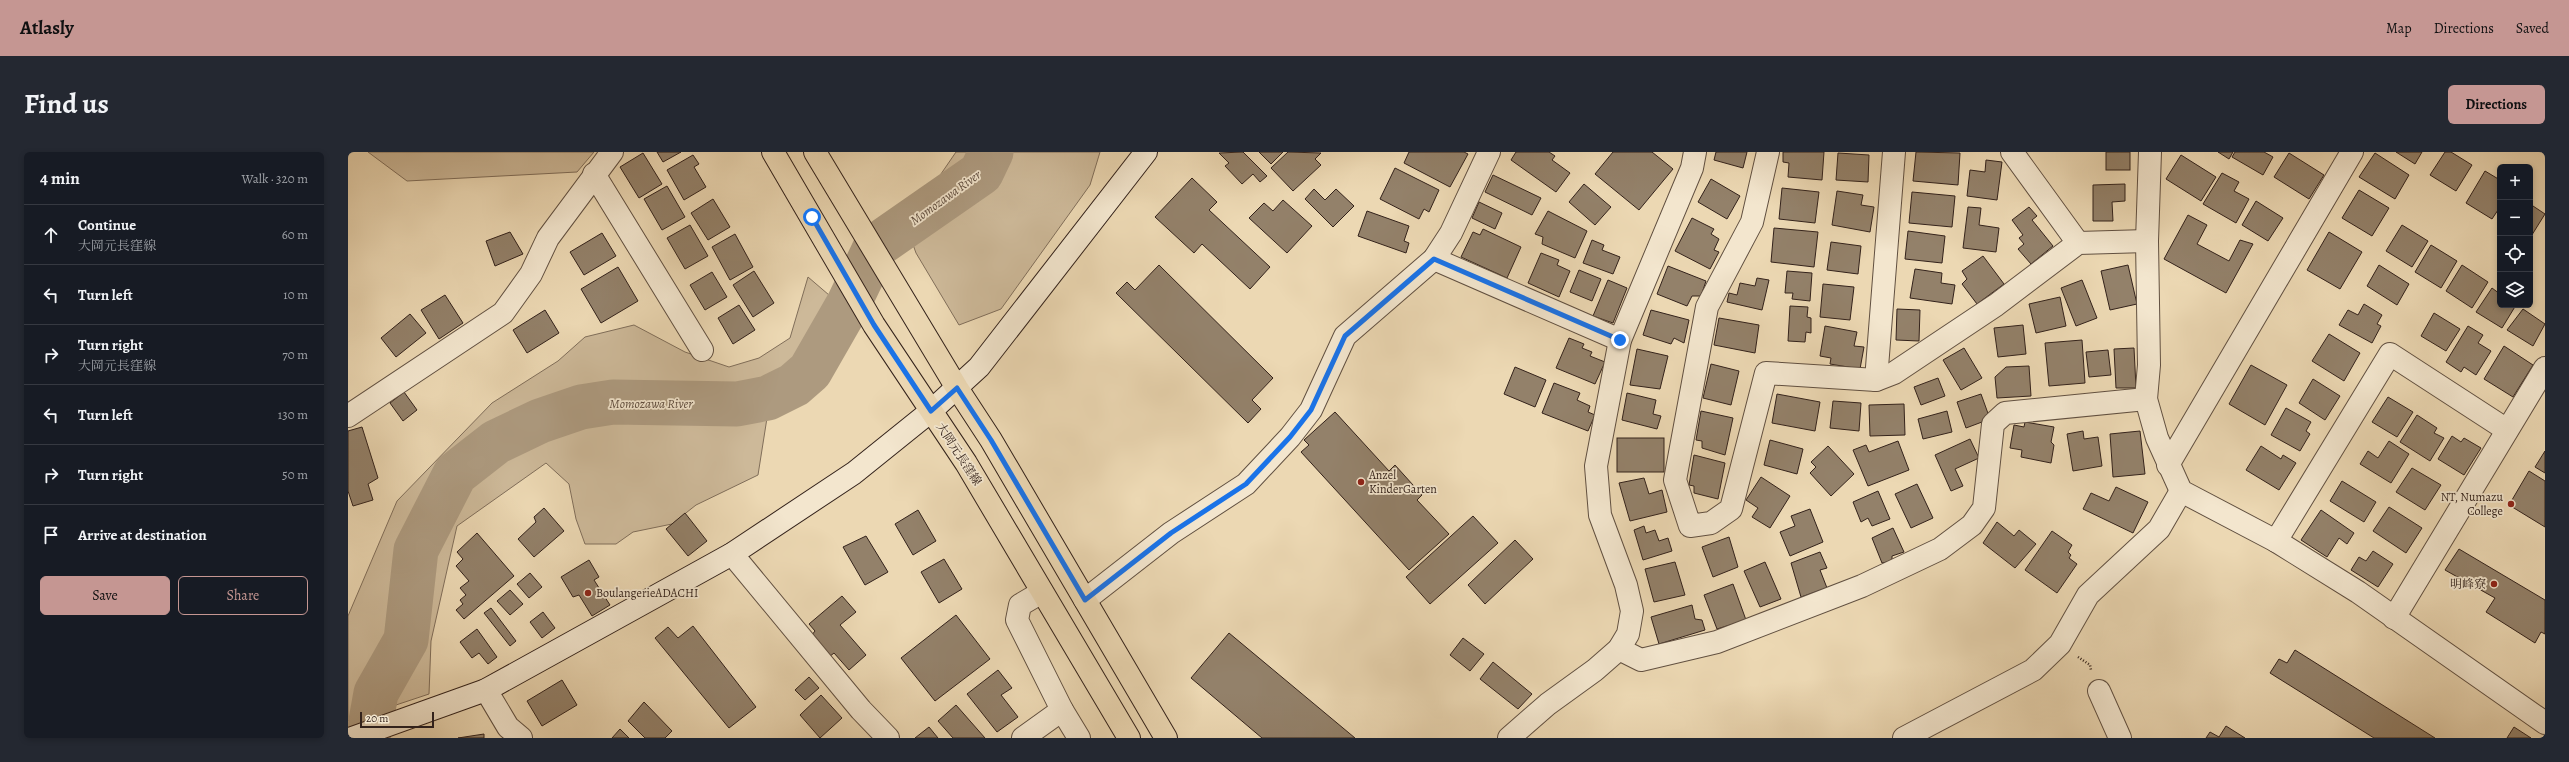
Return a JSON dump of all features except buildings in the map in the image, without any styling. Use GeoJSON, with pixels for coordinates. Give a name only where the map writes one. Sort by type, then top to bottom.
{"type":"FeatureCollection","features":[{"type":"Feature","properties":{"kind":"main road","name":"大岡元長窪線"},"geometry":{"type":"LineString","coordinates":[[773,152],[874,325],[966,463],[1129,738]]}},
{"type":"Feature","properties":{"kind":"main road"},"geometry":{"type":"LineString","coordinates":[[815,152],[900,295],[991,440],[1166,738]]}},
{"type":"Feature","properties":{"kind":"street"},"geometry":{"type":"LineString","coordinates":[[348,416],[503,313],[531,274],[548,238],[594,174],[612,152]]}},
{"type":"Feature","properties":{"kind":"street"},"geometry":{"type":"LineString","coordinates":[[352,738],[486,690],[732,554],[854,473],[931,411],[979,367],[1146,152]]}},
{"type":"Feature","properties":{"kind":"street"},"geometry":{"type":"LineString","coordinates":[[1085,600],[1171,533],[1246,484],[1290,437],[1311,410],[1345,336],[1434,259],[1451,232],[1489,152]]}},
{"type":"Feature","properties":{"kind":"street"},"geometry":{"type":"LineString","coordinates":[[1509,738],[1619,649],[1628,634],[1632,611],[1626,586],[1600,515],[1596,466],[1620,340],[1692,168],[1695,152]]}},
{"type":"Feature","properties":{"kind":"street"},"geometry":{"type":"LineString","coordinates":[[1768,152],[1752,222],[1707,307],[1675,480],[1690,526],[1711,524],[1731,510],[1766,373],[1876,380],[1894,373],[1996,305],[2078,242],[2147,241]]}},
{"type":"Feature","properties":{"kind":"street"},"geometry":{"type":"LineString","coordinates":[[1876,380],[1894,152]]}},
{"type":"Feature","properties":{"kind":"street"},"geometry":{"type":"LineString","coordinates":[[2012,152],[2078,242]]}},
{"type":"Feature","properties":{"kind":"street"},"geometry":{"type":"LineString","coordinates":[[2150,152],[2147,241],[2149,365],[2146,400],[2157,438],[2181,491],[2276,541],[2358,592],[2545,723]]}},
{"type":"Feature","properties":{"kind":"street"},"geometry":{"type":"LineString","coordinates":[[2168,465],[2352,152]]}},
{"type":"Feature","properties":{"kind":"street"},"geometry":{"type":"LineString","coordinates":[[594,174],[702,350]]}},
{"type":"Feature","properties":{"kind":"street"},"geometry":{"type":"LineString","coordinates":[[1434,259],[1620,340]]}},
{"type":"Feature","properties":{"kind":"street"},"geometry":{"type":"LineString","coordinates":[[2276,541],[2390,354],[2507,430]]}},
{"type":"Feature","properties":{"kind":"street"},"geometry":{"type":"LineString","coordinates":[[2394,618],[2545,368]]}},
{"type":"Feature","properties":{"kind":"street"},"geometry":{"type":"LineString","coordinates":[[1619,649],[1641,660],[1717,642],[1862,586],[1940,549],[1972,525],[1984,508],[1993,424],[2005,413],[2146,400]]}},
{"type":"Feature","properties":{"kind":"street"},"geometry":{"type":"LineString","coordinates":[[1904,738],[2033,670],[2060,644],[2088,596],[2159,529],[2181,491]]}},
{"type":"Feature","properties":{"kind":"street"},"geometry":{"type":"LineString","coordinates":[[732,554],[861,710],[888,738]]}},
{"type":"Feature","properties":{"kind":"street"},"geometry":{"type":"LineString","coordinates":[[1042,592],[1020,605],[1017,620],[1062,710],[1079,738]]}},
{"type":"Feature","properties":{"kind":"street"},"geometry":{"type":"LineString","coordinates":[[486,690],[508,727],[521,738]]}},
{"type":"Feature","properties":{"kind":"street"},"geometry":{"type":"LineString","coordinates":[[2099,691],[2120,738]]}},
{"type":"Feature","properties":{"kind":"street"},"geometry":{"type":"LineString","coordinates":[[1023,738],[1062,710]]}},
{"type":"Feature","properties":{"kind":"path"},"geometry":{"type":"LineString","coordinates":[[2060,644],[2090,665],[2099,691]]}},
{"type":"Feature","properties":{"kind":"shaded area"},"geometry":{"type":"Polygon","coordinates":[[[368,152],[594,152],[577,172],[407,181],[368,152]]]}},
{"type":"Feature","properties":{"kind":"shaded area"},"geometry":{"type":"Polygon","coordinates":[[[956,152],[1100,152],[1090,185],[1001,309],[959,325],[916,253],[906,225],[956,152]]]}},
{"type":"Feature","properties":{"kind":"shaded area"},"geometry":{"type":"Polygon","coordinates":[[[808,277],[836,301],[808,353],[767,418],[758,475],[696,505],[672,524],[633,532],[616,544],[585,544],[576,519],[569,484],[546,463],[457,526],[431,641],[429,694],[348,721],[348,616],[397,501],[492,403],[558,361],[585,337],[634,325],[685,352],[729,367],[759,358],[790,338],[808,277]]]}},
{"type":"Feature","properties":{"kind":"waterway","name":"Momozawa River"},"geometry":{"type":"LineString","coordinates":[[368,738],[376,693],[406,640],[416,550],[455,474],[496,442],[540,421],[581,407],[613,402],[737,404],[768,398],[794,385],[810,371],[849,303],[876,246],[981,173],[991,152]]}},
{"type":"Feature","properties":{"kind":"place","name":"Anzel KinderGarten"},"geometry":{"type":"Point","coordinates":[1361,482]}},
{"type":"Feature","properties":{"kind":"place","name":"NT, Numazu College"},"geometry":{"type":"Point","coordinates":[2511,504]}},
{"type":"Feature","properties":{"kind":"place","name":"明峰寮"},"geometry":{"type":"Point","coordinates":[2494,584]}},
{"type":"Feature","properties":{"kind":"place","name":"BoulangerieADACHI"},"geometry":{"type":"Point","coordinates":[588,593]}},
{"type":"Feature","properties":{"kind":"route"},"geometry":{"type":"LineString","coordinates":[[812,217],[874,325],[931,411],[957,388],[991,440],[1085,600],[1171,533],[1246,484],[1290,437],[1311,410],[1345,336],[1434,259],[1620,340]]}}]}
